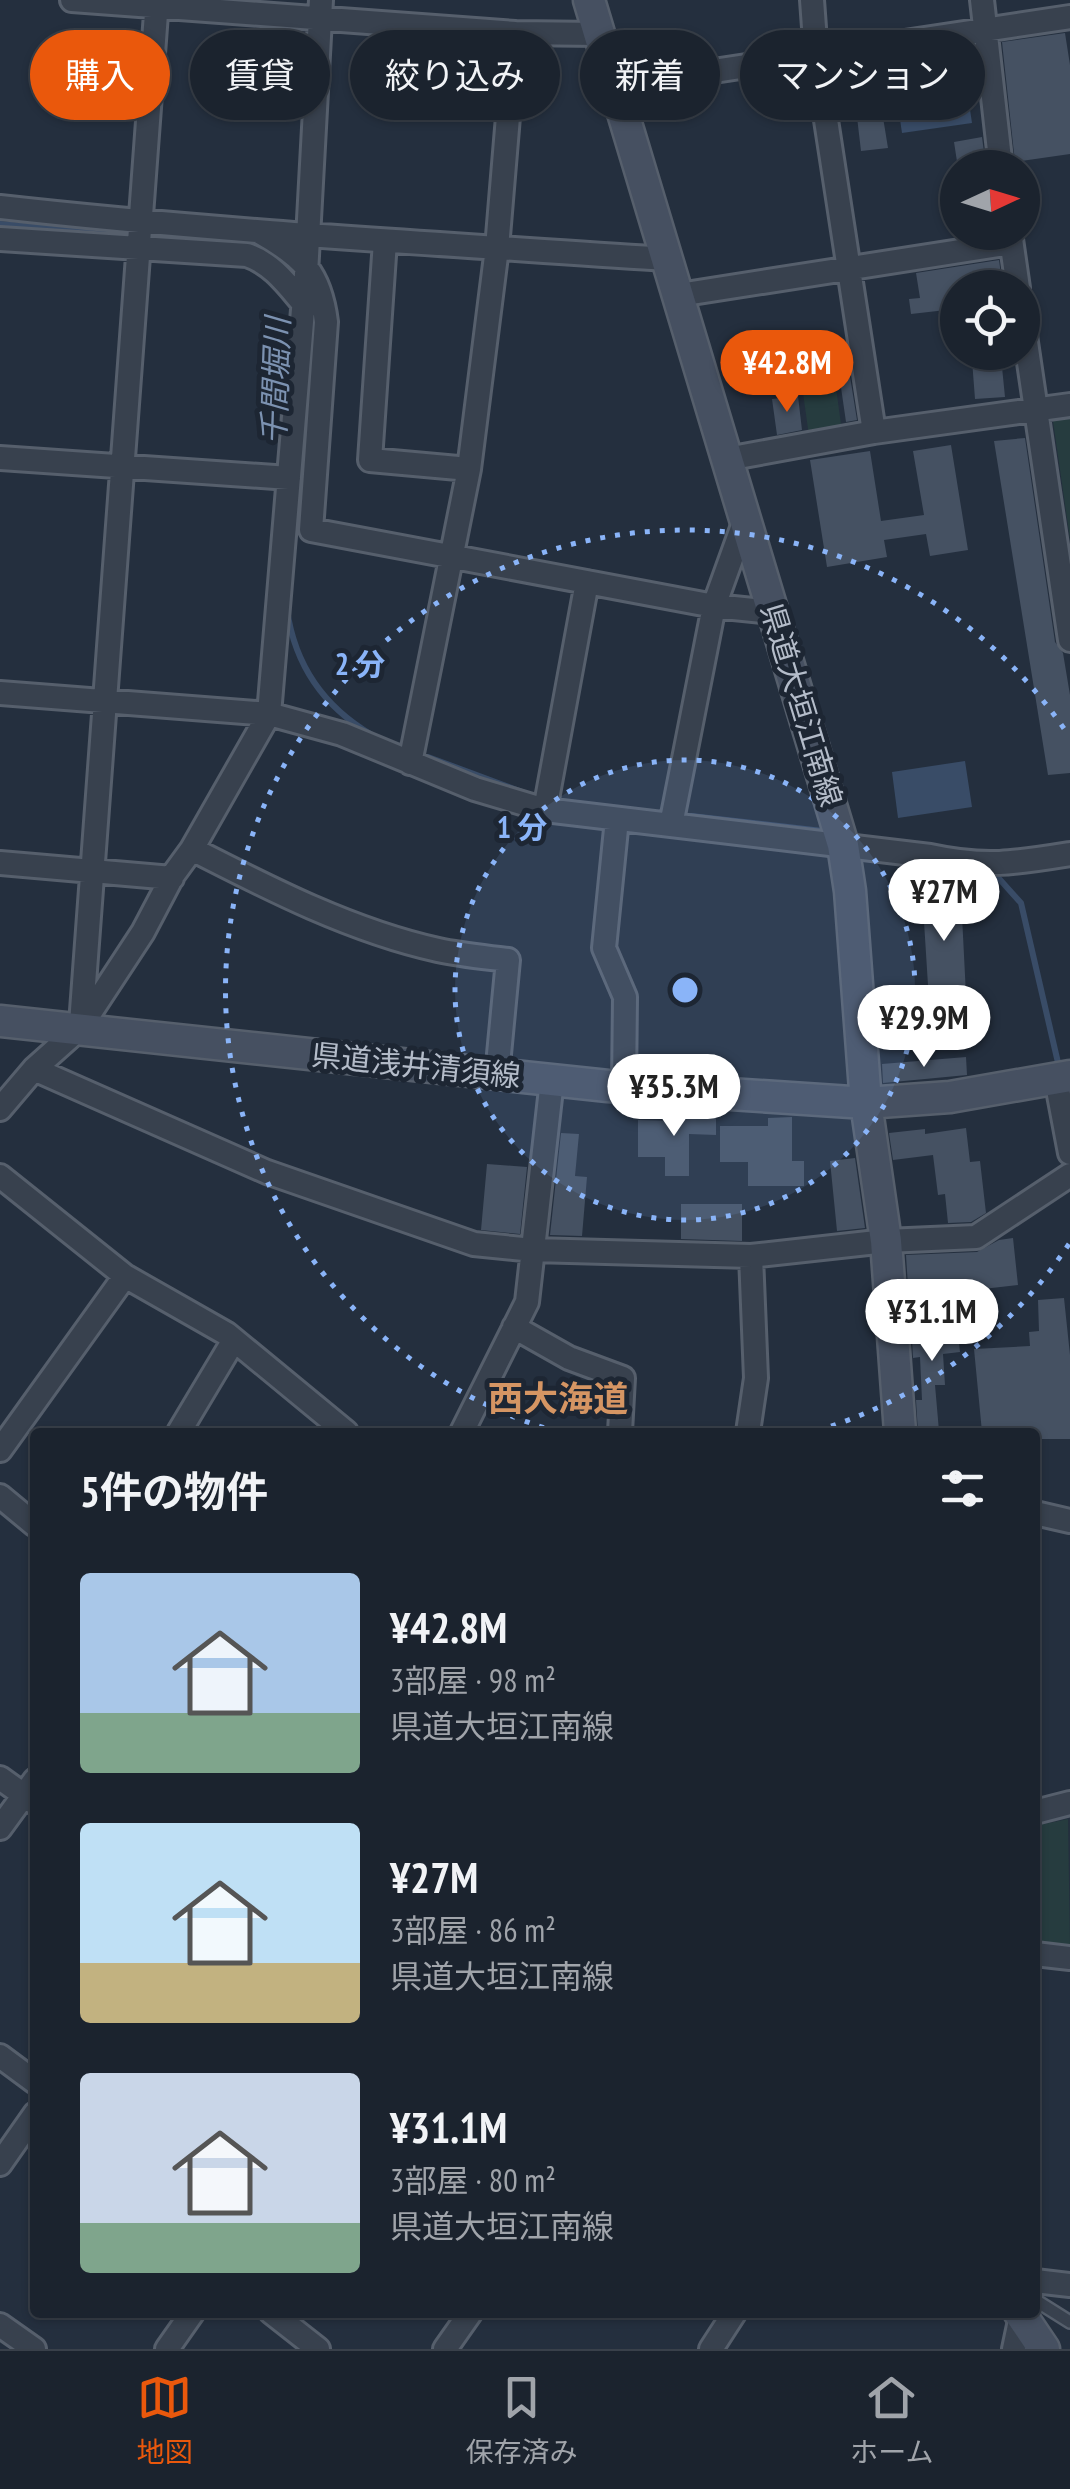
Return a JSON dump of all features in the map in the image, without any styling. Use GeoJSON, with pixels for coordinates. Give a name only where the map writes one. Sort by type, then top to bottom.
{"type":"FeatureCollection","features":[{"type":"Feature","properties":{"kind":"main road","name":"県道大垣江南線"},"geometry":{"type":"LineString","coordinates":[[589,0],[598,30]]}},
{"type":"Feature","properties":{"kind":"main road","name":"県道大垣江南線"},"geometry":{"type":"LineString","coordinates":[[626,120],[843,845],[866,1102],[886,1241],[900,1428]]}},
{"type":"Feature","properties":{"kind":"main road","name":"県道浅井清須線"},"geometry":{"type":"LineString","coordinates":[[0,1020],[497,1075],[866,1102],[950,1097],[1061,1078]]}},
{"type":"Feature","properties":{"kind":"main road"},"geometry":{"type":"LineString","coordinates":[[1029,2318],[1044,2349]]}},
{"type":"Feature","properties":{"kind":"street"},"geometry":{"type":"LineString","coordinates":[[72,0],[320,9],[490,30]]}},
{"type":"Feature","properties":{"kind":"street"},"geometry":{"type":"LineString","coordinates":[[812,0],[814,30]]}},
{"type":"Feature","properties":{"kind":"street"},"geometry":{"type":"LineString","coordinates":[[982,0],[983,30],[1070,17]]}},
{"type":"Feature","properties":{"kind":"street"},"geometry":{"type":"LineString","coordinates":[[80,1028],[157,4]]}},
{"type":"Feature","properties":{"kind":"street"},"geometry":{"type":"LineString","coordinates":[[320,9],[304,284],[299,483],[311,530],[714,606],[772,612]]}},
{"type":"Feature","properties":{"kind":"street"},"geometry":{"type":"LineString","coordinates":[[985,45],[999,150]]}},
{"type":"Feature","properties":{"kind":"street"},"geometry":{"type":"LineString","coordinates":[[410,763],[469,469],[497,248],[507,120]]}},
{"type":"Feature","properties":{"kind":"street"},"geometry":{"type":"LineString","coordinates":[[826,120],[874,432]]}},
{"type":"Feature","properties":{"kind":"street"},"geometry":{"type":"LineString","coordinates":[[0,207],[259,259],[323,298],[326,322],[299,483],[270,714],[144,932],[80,1028],[34,1069],[0,1109]]}},
{"type":"Feature","properties":{"kind":"street"},"geometry":{"type":"LineString","coordinates":[[261,233],[289,248],[304,284]]}},
{"type":"Feature","properties":{"kind":"street"},"geometry":{"type":"LineString","coordinates":[[0,239],[261,233],[666,259]]}},
{"type":"Feature","properties":{"kind":"street"},"geometry":{"type":"LineString","coordinates":[[385,241],[370,460],[469,469]]}},
{"type":"Feature","properties":{"kind":"street"},"geometry":{"type":"LineString","coordinates":[[679,295],[943,250]]}},
{"type":"Feature","properties":{"kind":"street"},"geometry":{"type":"LineString","coordinates":[[1031,370],[1070,636]]}},
{"type":"Feature","properties":{"kind":"street"},"geometry":{"type":"LineString","coordinates":[[727,459],[874,432],[1070,405]]}},
{"type":"Feature","properties":{"kind":"street"},"geometry":{"type":"LineString","coordinates":[[0,458],[123,464],[299,483]]}},
{"type":"Feature","properties":{"kind":"street"},"geometry":{"type":"LineString","coordinates":[[671,825],[714,606],[745,520]]}},
{"type":"Feature","properties":{"kind":"street"},"geometry":{"type":"LineString","coordinates":[[545,810],[587,582]]}},
{"type":"Feature","properties":{"kind":"street"},"geometry":{"type":"LineString","coordinates":[[0,693],[270,714],[342,734],[476,789],[545,810],[843,845],[966,864],[1001,866],[1070,854]]}},
{"type":"Feature","properties":{"kind":"street"},"geometry":{"type":"LineString","coordinates":[[618,819],[604,948],[624,996],[624,1087]]}},
{"type":"Feature","properties":{"kind":"street"},"geometry":{"type":"LineString","coordinates":[[192,850],[264,886],[378,933],[438,950],[508,960],[497,1075]]}},
{"type":"Feature","properties":{"kind":"street"},"geometry":{"type":"LineString","coordinates":[[0,863],[172,878]]}},
{"type":"Feature","properties":{"kind":"street"},"geometry":{"type":"LineString","coordinates":[[34,1069],[267,1172],[474,1244],[533,1250],[751,1256],[886,1241],[976,1237],[1070,1175]]}},
{"type":"Feature","properties":{"kind":"street"},"geometry":{"type":"LineString","coordinates":[[1061,1078],[1070,1153]]}},
{"type":"Feature","properties":{"kind":"street"},"geometry":{"type":"LineString","coordinates":[[464,1428],[527,1302],[552,1080]]}},
{"type":"Feature","properties":{"kind":"street"},"geometry":{"type":"LineString","coordinates":[[0,1176],[125,1276],[234,1340],[341,1428]]}},
{"type":"Feature","properties":{"kind":"street"},"geometry":{"type":"LineString","coordinates":[[749,1428],[756,1378],[751,1256]]}},
{"type":"Feature","properties":{"kind":"street"},"geometry":{"type":"LineString","coordinates":[[0,1450],[125,1276]]}},
{"type":"Feature","properties":{"kind":"street"},"geometry":{"type":"LineString","coordinates":[[514,1327],[569,1358],[623,1378],[620,1428]]}},
{"type":"Feature","properties":{"kind":"street"},"geometry":{"type":"LineString","coordinates":[[182,1428],[234,1340]]}},
{"type":"Feature","properties":{"kind":"street"},"geometry":{"type":"LineString","coordinates":[[0,1496],[30,1521]]}},
{"type":"Feature","properties":{"kind":"street"},"geometry":{"type":"LineString","coordinates":[[1040,1514],[1070,1521]]}},
{"type":"Feature","properties":{"kind":"street"},"geometry":{"type":"LineString","coordinates":[[0,1778],[30,1792]]}},
{"type":"Feature","properties":{"kind":"street"},"geometry":{"type":"LineString","coordinates":[[0,1828],[30,1793]]}},
{"type":"Feature","properties":{"kind":"street"},"geometry":{"type":"LineString","coordinates":[[1040,1811],[1070,1803]]}},
{"type":"Feature","properties":{"kind":"street"},"geometry":{"type":"LineString","coordinates":[[1040,1955],[1070,1958]]}},
{"type":"Feature","properties":{"kind":"street"},"geometry":{"type":"LineString","coordinates":[[0,2056],[30,2078]]}},
{"type":"Feature","properties":{"kind":"street"},"geometry":{"type":"LineString","coordinates":[[0,2164],[30,2121]]}},
{"type":"Feature","properties":{"kind":"street"},"geometry":{"type":"LineString","coordinates":[[1040,2282],[1070,2286]]}},
{"type":"Feature","properties":{"kind":"street"},"geometry":{"type":"LineString","coordinates":[[167,2349],[189,2318]]}},
{"type":"Feature","properties":{"kind":"street"},"geometry":{"type":"LineString","coordinates":[[279,2318],[318,2349]]}},
{"type":"Feature","properties":{"kind":"street"},"geometry":{"type":"LineString","coordinates":[[445,2349],[467,2318]]}},
{"type":"Feature","properties":{"kind":"street"},"geometry":{"type":"LineString","coordinates":[[711,2349],[731,2318]]}},
{"type":"Feature","properties":{"kind":"street"},"geometry":{"type":"LineString","coordinates":[[1014,2349],[1023,2318]]}},
{"type":"Feature","properties":{"kind":"street"},"geometry":{"type":"LineString","coordinates":[[0,2325],[34,2349]]}},
{"type":"Feature","properties":{"kind":"lane"},"geometry":{"type":"LineString","coordinates":[[1040,2314],[1070,2322]]}},
{"type":"Feature","properties":{"kind":"green space"},"geometry":{"type":"Polygon","coordinates":[[[836,388],[842,431],[809,436],[803,393],[836,388]]]}},
{"type":"Feature","properties":{"kind":"green space"},"geometry":{"type":"Polygon","coordinates":[[[1070,412],[1070,539],[1052,414],[1070,412]]]}},
{"type":"Feature","properties":{"kind":"green space"},"geometry":{"type":"Polygon","coordinates":[[[1068,1819],[1070,1947],[1040,1944],[1040,1825],[1068,1819]]]}},
{"type":"Feature","properties":{"kind":"water"},"geometry":{"type":"Polygon","coordinates":[[[900,120],[972,120],[972,123],[902,133],[900,120]]]}},
{"type":"Feature","properties":{"kind":"water"},"geometry":{"type":"Polygon","coordinates":[[[965,761],[972,807],[898,818],[892,772],[965,761]]]}},
{"type":"Feature","properties":{"kind":"building"},"geometry":{"type":"Polygon","coordinates":[[[1065,33],[1070,65],[1070,154],[1040,158],[1040,150],[1014,150],[1002,42],[1065,33]]]}},
{"type":"Feature","properties":{"kind":"building"},"geometry":{"type":"Polygon","coordinates":[[[857,120],[883,120],[888,148],[861,151],[857,120]]]}},
{"type":"Feature","properties":{"kind":"building"},"geometry":{"type":"Polygon","coordinates":[[[982,137],[984,150],[955,150],[954,142],[982,137]]]}},
{"type":"Feature","properties":{"kind":"building"},"geometry":{"type":"Polygon","coordinates":[[[999,260],[1000,270],[940,270],[940,311],[911,314],[909,299],[920,298],[916,273],[999,260]]]}},
{"type":"Feature","properties":{"kind":"building"},"geometry":{"type":"Polygon","coordinates":[[[845,345],[857,420],[846,422],[835,346],[845,345]]]}},
{"type":"Feature","properties":{"kind":"building"},"geometry":{"type":"Polygon","coordinates":[[[973,370],[1002,370],[1005,397],[975,399],[973,370]]]}},
{"type":"Feature","properties":{"kind":"building"},"geometry":{"type":"Polygon","coordinates":[[[798,396],[802,430],[777,435],[772,399],[798,396]]]}},
{"type":"Feature","properties":{"kind":"building"},"geometry":{"type":"Polygon","coordinates":[[[1025,438],[1055,642],[1063,653],[1070,695],[1070,773],[1048,775],[994,441],[1025,438]]]}},
{"type":"Feature","properties":{"kind":"building"},"geometry":{"type":"Polygon","coordinates":[[[951,445],[968,550],[930,556],[926,534],[884,540],[887,557],[827,567],[810,460],[870,451],[881,521],[924,515],[913,451],[951,445]]]}},
{"type":"Feature","properties":{"kind":"building"},"geometry":{"type":"Polygon","coordinates":[[[921,874],[960,876],[967,1015],[930,1017],[921,874]]]}},
{"type":"Feature","properties":{"kind":"building"},"geometry":{"type":"Polygon","coordinates":[[[966,1057],[967,1075],[883,1083],[882,1064],[966,1057]]]}},
{"type":"Feature","properties":{"kind":"building"},"geometry":{"type":"Polygon","coordinates":[[[680,1110],[716,1112],[716,1135],[689,1134],[689,1176],[665,1176],[665,1157],[638,1157],[638,1120],[680,1121],[680,1110]]]}},
{"type":"Feature","properties":{"kind":"building"},"geometry":{"type":"Polygon","coordinates":[[[792,1117],[792,1161],[804,1161],[804,1186],[748,1186],[748,1162],[720,1162],[720,1126],[768,1126],[768,1118],[792,1117]]]}},
{"type":"Feature","properties":{"kind":"building"},"geometry":{"type":"Polygon","coordinates":[[[966,1128],[970,1162],[980,1161],[986,1213],[971,1222],[948,1223],[945,1194],[938,1195],[933,1155],[893,1160],[889,1133],[925,1129],[925,1134],[966,1128]]]}},
{"type":"Feature","properties":{"kind":"building"},"geometry":{"type":"Polygon","coordinates":[[[561,1133],[579,1134],[575,1176],[587,1177],[582,1236],[550,1235],[561,1133]]]}},
{"type":"Feature","properties":{"kind":"building"},"geometry":{"type":"Polygon","coordinates":[[[855,1158],[865,1228],[837,1231],[830,1161],[855,1158]]]}},
{"type":"Feature","properties":{"kind":"building"},"geometry":{"type":"Polygon","coordinates":[[[487,1164],[527,1167],[520,1234],[481,1230],[487,1164]]]}},
{"type":"Feature","properties":{"kind":"building"},"geometry":{"type":"Polygon","coordinates":[[[681,1204],[742,1204],[742,1241],[681,1239],[681,1204]]]}},
{"type":"Feature","properties":{"kind":"building"},"geometry":{"type":"Polygon","coordinates":[[[1013,1238],[1018,1285],[983,1289],[982,1283],[908,1287],[906,1255],[977,1252],[999,1240],[1013,1238]]]}},
{"type":"Feature","properties":{"kind":"building"},"geometry":{"type":"Polygon","coordinates":[[[1064,1298],[1070,1355],[1070,1439],[1040,1439],[1040,1428],[982,1428],[974,1349],[1030,1346],[1029,1332],[1039,1331],[1038,1300],[1064,1298]]]}},
{"type":"Feature","properties":{"kind":"building"},"geometry":{"type":"Polygon","coordinates":[[[956,1317],[960,1352],[943,1354],[945,1385],[935,1385],[939,1428],[918,1428],[916,1400],[922,1400],[920,1357],[913,1358],[911,1322],[956,1317]]]}},
{"type":"Feature","properties":{"kind":"waterway","name":"千間堀川"},"geometry":{"type":"LineString","coordinates":[[0,224],[230,243]]}},
{"type":"Feature","properties":{"kind":"waterway","name":"千間堀川"},"geometry":{"type":"LineString","coordinates":[[297,513],[303,436]]}},
{"type":"Feature","properties":{"kind":"waterway","name":"千間堀川"},"geometry":{"type":"LineString","coordinates":[[287,610],[297,649],[314,683],[340,711],[372,735]]}},
{"type":"Feature","properties":{"kind":"waterway","name":"千間堀川"},"geometry":{"type":"LineString","coordinates":[[428,757],[525,793]]}},
{"type":"Feature","properties":{"kind":"waterway","name":"千間堀川"},"geometry":{"type":"LineString","coordinates":[[691,816],[822,831]]}},
{"type":"Feature","properties":{"kind":"waterway","name":"千間堀川"},"geometry":{"type":"LineString","coordinates":[[994,873],[1021,903],[1059,1067]]}},
{"type":"Feature","properties":{"kind":"district","name":"西大海道"},"geometry":{"type":"Point","coordinates":[558,1399]}}]}
